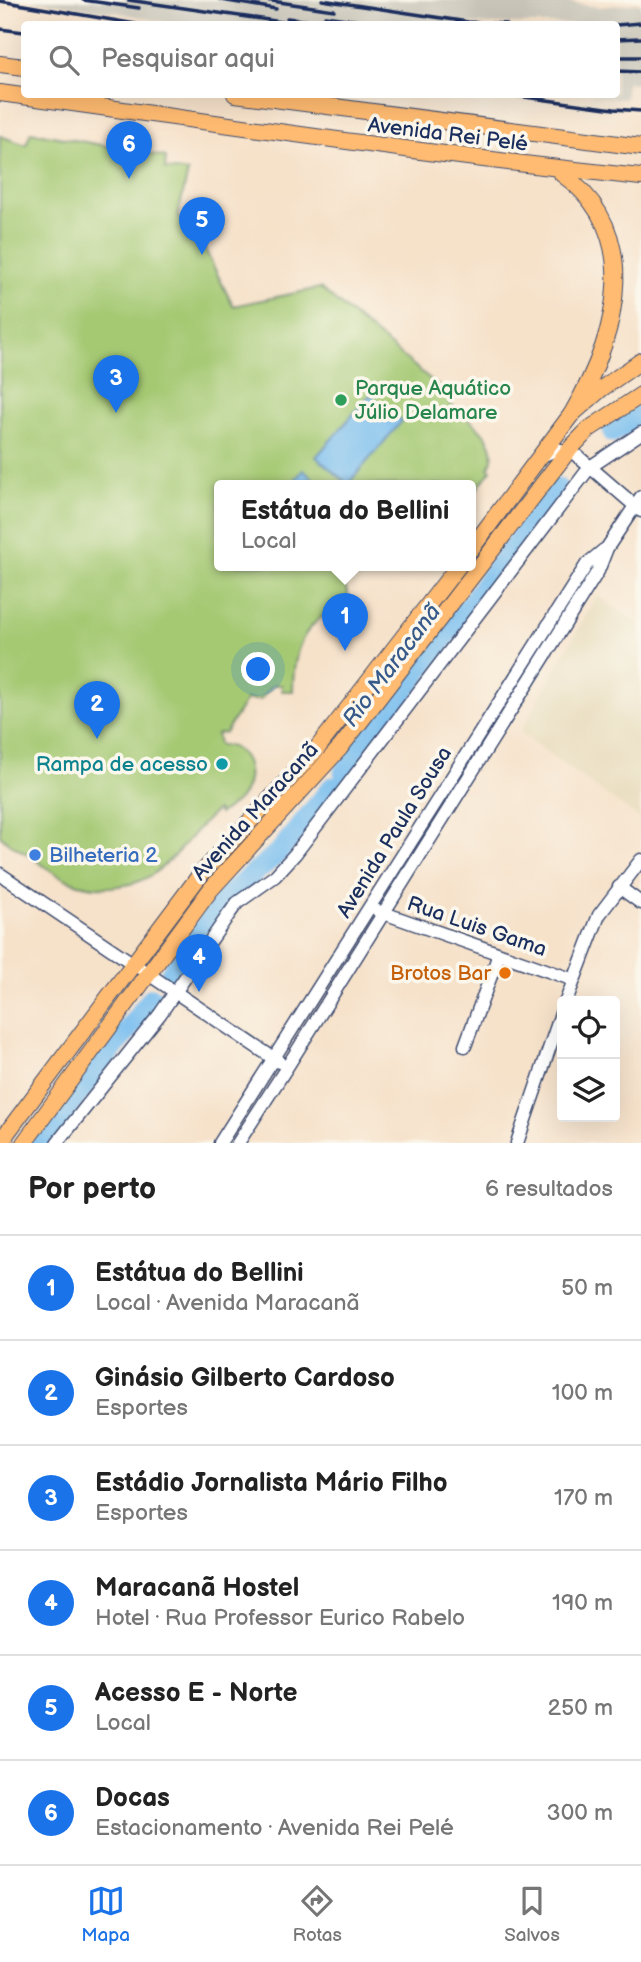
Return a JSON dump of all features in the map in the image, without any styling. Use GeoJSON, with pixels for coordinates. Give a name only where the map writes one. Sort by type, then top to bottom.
{"type":"FeatureCollection","features":[{"type":"Feature","properties":{"kind":"main road"},"geometry":{"type":"LineString","coordinates":[[0,64],[21,67]]}},
{"type":"Feature","properties":{"kind":"main road","name":"Avenida Rei Pelé"},"geometry":{"type":"LineString","coordinates":[[0,93],[21,96]]}},
{"type":"Feature","properties":{"kind":"main road","name":"Avenida Rei Pelé"},"geometry":{"type":"LineString","coordinates":[[35,98],[279,133],[641,177]]}},
{"type":"Feature","properties":{"kind":"main road","name":"Avenida Rei Pelé"},"geometry":{"type":"LineString","coordinates":[[266,98],[641,147]]}},
{"type":"Feature","properties":{"kind":"main road"},"geometry":{"type":"LineString","coordinates":[[545,167],[588,187],[613,203]]}},
{"type":"Feature","properties":{"kind":"main road"},"geometry":{"type":"LineString","coordinates":[[476,542],[571,415],[628,317]]}},
{"type":"Feature","properties":{"kind":"main road"},"geometry":{"type":"LineString","coordinates":[[571,415],[601,389],[641,361]]}},
{"type":"Feature","properties":{"kind":"main road","name":"Avenida Maracanã"},"geometry":{"type":"LineString","coordinates":[[476,571],[568,451],[589,429],[641,395]]}},
{"type":"Feature","properties":{"kind":"main road","name":"Avenida Maracanã"},"geometry":{"type":"LineString","coordinates":[[4,1143],[6,1133],[200,875],[315,751],[454,571]]}},
{"type":"Feature","properties":{"kind":"main road","name":"Avenida Maracanã"},"geometry":{"type":"LineString","coordinates":[[24,1143],[211,889],[340,748],[476,571]]}},
{"type":"Feature","properties":{"kind":"street"},"geometry":{"type":"LineString","coordinates":[[58,1143],[176,991],[237,903],[275,876],[295,854],[590,467],[641,433]]}},
{"type":"Feature","properties":{"kind":"street"},"geometry":{"type":"LineString","coordinates":[[540,457],[550,451],[568,451],[639,505]]}},
{"type":"Feature","properties":{"kind":"street","name":"Avenida Paula Sousa"},"geometry":{"type":"LineString","coordinates":[[220,1143],[587,564],[607,548],[639,505]]}},
{"type":"Feature","properties":{"kind":"street","name":"Avenida Paula Sousa"},"geometry":{"type":"LineString","coordinates":[[237,1143],[544,658],[598,571],[607,548]]}},
{"type":"Feature","properties":{"kind":"street"},"geometry":{"type":"LineString","coordinates":[[532,650],[544,658]]}},
{"type":"Feature","properties":{"kind":"street"},"geometry":{"type":"LineString","coordinates":[[467,753],[479,761]]}},
{"type":"Feature","properties":{"kind":"street"},"geometry":{"type":"LineString","coordinates":[[568,996],[599,915],[641,860]]}},
{"type":"Feature","properties":{"kind":"street"},"geometry":{"type":"LineString","coordinates":[[0,874],[287,1067]]}},
{"type":"Feature","properties":{"kind":"street"},"geometry":{"type":"LineString","coordinates":[[619,887],[641,903]]}},
{"type":"Feature","properties":{"kind":"street","name":"Rua Luis Gama"},"geometry":{"type":"LineString","coordinates":[[368,906],[574,980]]}},
{"type":"Feature","properties":{"kind":"street"},"geometry":{"type":"LineString","coordinates":[[465,1046],[499,954]]}},
{"type":"Feature","properties":{"kind":"street"},"geometry":{"type":"LineString","coordinates":[[517,1143],[557,1026]]}},
{"type":"Feature","properties":{"kind":"street"},"geometry":{"type":"LineString","coordinates":[[236,1120],[248,1127]]}},
{"type":"Feature","properties":{"kind":"shaded area"},"geometry":{"type":"Polygon","coordinates":[[[29,0],[555,0],[598,7],[641,3],[641,85],[627,82],[625,99],[616,98],[620,98],[620,21],[160,21],[29,0]]]}},
{"type":"Feature","properties":{"kind":"shaded area"},"geometry":{"type":"Polygon","coordinates":[[[597,595],[641,626],[640,819],[520,733],[597,595]]]}},
{"type":"Feature","properties":{"kind":"green space"},"geometry":{"type":"Polygon","coordinates":[[[31,132],[166,157],[165,169],[188,172],[178,215],[182,223],[190,219],[233,306],[320,288],[453,398],[450,404],[482,432],[492,449],[488,468],[491,470],[476,490],[476,480],[214,480],[214,571],[381,571],[343,579],[350,601],[322,616],[305,636],[296,660],[293,691],[282,691],[282,685],[273,685],[260,700],[246,700],[225,733],[217,734],[219,745],[237,750],[246,763],[248,780],[239,800],[219,814],[217,810],[171,859],[153,874],[134,883],[113,887],[90,886],[65,879],[0,835],[0,136],[26,145],[31,132]]]}},
{"type":"Feature","properties":{"kind":"water"},"geometry":{"type":"Polygon","coordinates":[[[370,395],[402,421],[351,480],[343,480],[316,457],[370,395]]]}},
{"type":"Feature","properties":{"kind":"water"},"geometry":{"type":"Polygon","coordinates":[[[303,470],[315,480],[295,480],[303,470]]]}},
{"type":"Feature","properties":{"kind":"waterway","name":"Rio Maracanã"},"geometry":{"type":"LineString","coordinates":[[613,432],[641,415]]}},
{"type":"Feature","properties":{"kind":"waterway","name":"Rio Maracanã"},"geometry":{"type":"LineString","coordinates":[[344,772],[557,488]]}},
{"type":"Feature","properties":{"kind":"waterway","name":"Rio Maracanã"},"geometry":{"type":"LineString","coordinates":[[171,973],[227,896],[280,851],[332,787]]}},
{"type":"Feature","properties":{"kind":"waterway","name":"Rio Maracanã"},"geometry":{"type":"LineString","coordinates":[[41,1143],[152,998]]}},
{"type":"Feature","properties":{"kind":"railway"},"geometry":{"type":"LineString","coordinates":[[83,0],[139,8]]}},
{"type":"Feature","properties":{"kind":"railway"},"geometry":{"type":"LineString","coordinates":[[128,0],[275,21]]}},
{"type":"Feature","properties":{"kind":"railway"},"geometry":{"type":"LineString","coordinates":[[221,0],[276,9]]}},
{"type":"Feature","properties":{"kind":"railway"},"geometry":{"type":"LineString","coordinates":[[265,0],[334,10]]}},
{"type":"Feature","properties":{"kind":"railway"},"geometry":{"type":"LineString","coordinates":[[322,0],[461,21]]}},
{"type":"Feature","properties":{"kind":"railway"},"geometry":{"type":"LineString","coordinates":[[0,1],[118,21]]}},
{"type":"Feature","properties":{"kind":"railway"},"geometry":{"type":"LineString","coordinates":[[325,16],[360,21]]}},
{"type":"Feature","properties":{"kind":"railway"},"geometry":{"type":"LineString","coordinates":[[287,18],[311,21]]}},
{"type":"Feature","properties":{"kind":"railway"},"geometry":{"type":"LineString","coordinates":[[620,25],[641,23]]}},
{"type":"Feature","properties":{"kind":"railway"},"geometry":{"type":"LineString","coordinates":[[0,29],[21,32]]}},
{"type":"Feature","properties":{"kind":"railway"},"geometry":{"type":"LineString","coordinates":[[620,39],[641,38]]}},
{"type":"Feature","properties":{"kind":"railway"},"geometry":{"type":"LineString","coordinates":[[620,57],[641,57]]}},
{"type":"Feature","properties":{"kind":"railway"},"geometry":{"type":"LineString","coordinates":[[620,71],[641,72]]}},
{"type":"Feature","properties":{"kind":"railway"},"geometry":{"type":"LineString","coordinates":[[532,98],[641,111]]}},
{"type":"Feature","properties":{"kind":"place","name":"Docas"},"geometry":{"type":"Point","coordinates":[129,179]}},
{"type":"Feature","properties":{"kind":"place","name":"Acesso E - Norte"},"geometry":{"type":"Point","coordinates":[202,255]}},
{"type":"Feature","properties":{"kind":"place","name":"Parque Aquático Júlio Delamare"},"geometry":{"type":"Point","coordinates":[341,400]}},
{"type":"Feature","properties":{"kind":"place","name":"Estádio Jornalista Mário Filho"},"geometry":{"type":"Point","coordinates":[116,413]}},
{"type":"Feature","properties":{"kind":"place","name":"Estátua do Bellini"},"geometry":{"type":"Point","coordinates":[345,651]}},
{"type":"Feature","properties":{"kind":"place","name":"Ginásio Gilberto Cardoso"},"geometry":{"type":"Point","coordinates":[97,739]}},
{"type":"Feature","properties":{"kind":"place","name":"Rampa de acesso"},"geometry":{"type":"Point","coordinates":[222,764]}},
{"type":"Feature","properties":{"kind":"place","name":"Bilheteria 2"},"geometry":{"type":"Point","coordinates":[35,855]}},
{"type":"Feature","properties":{"kind":"place","name":"Brotos Bar"},"geometry":{"type":"Point","coordinates":[505,973]}},
{"type":"Feature","properties":{"kind":"place","name":"Maracanã Hostel"},"geometry":{"type":"Point","coordinates":[199,992]}}]}
